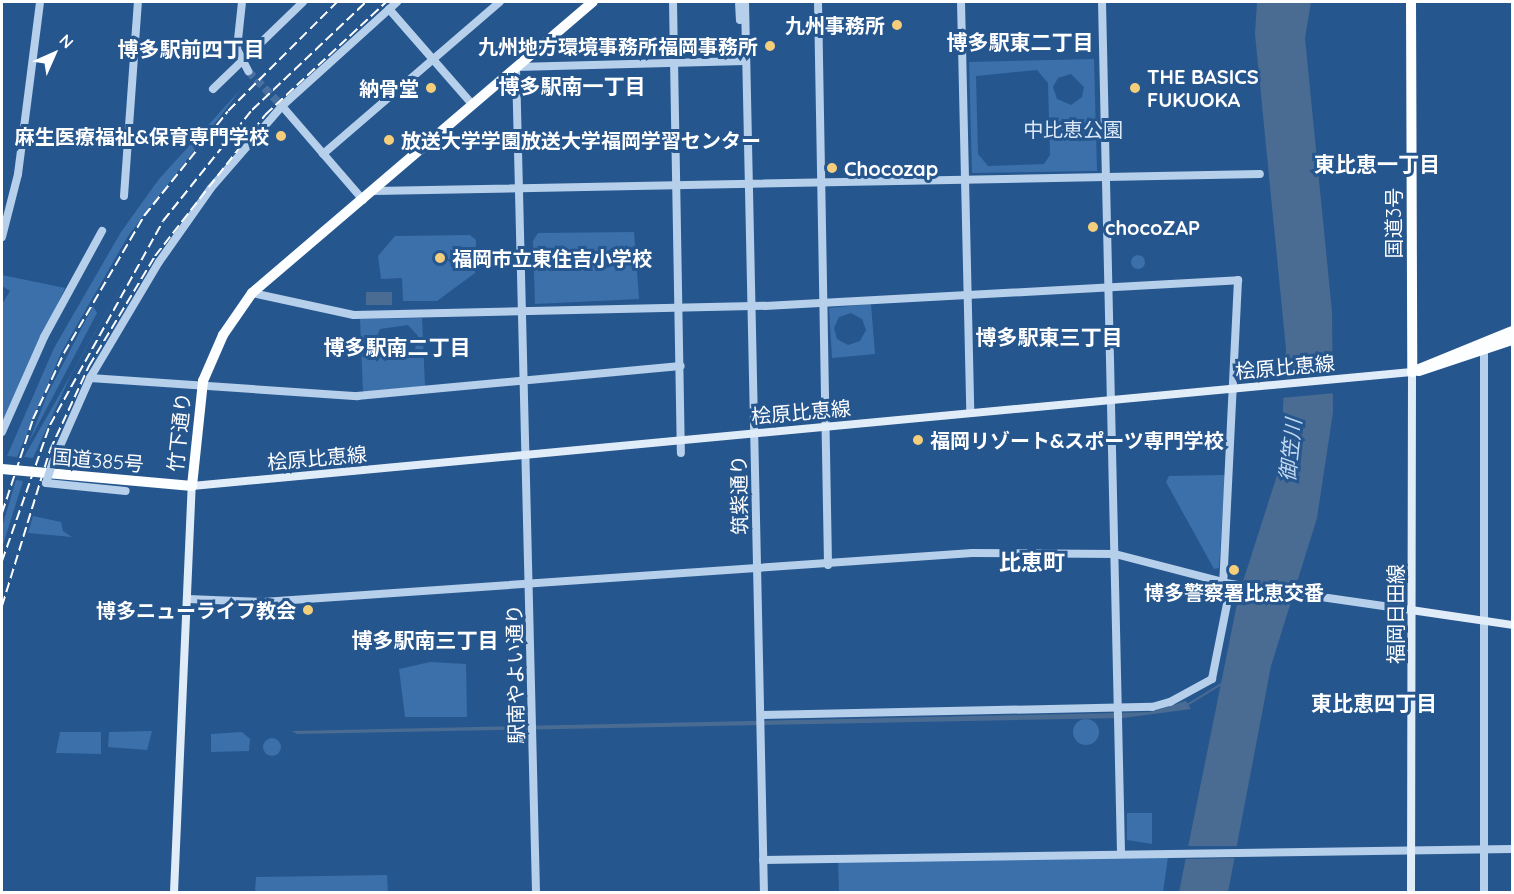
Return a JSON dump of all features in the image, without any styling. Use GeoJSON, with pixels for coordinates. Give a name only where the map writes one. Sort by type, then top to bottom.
{"type":"FeatureCollection","features":[{"type":"Feature","properties":{"kind":"highway","name":"竹下通り"},"geometry":{"type":"LineString","coordinates":[[192,486],[201,389],[217,346],[252,293],[593,2]]}},
{"type":"Feature","properties":{"kind":"highway","name":"国道3号"},"geometry":{"type":"LineString","coordinates":[[1411,2],[1412,372]]}},
{"type":"Feature","properties":{"kind":"highway"},"geometry":{"type":"LineString","coordinates":[[1412,372],[1512,331]]}},
{"type":"Feature","properties":{"kind":"highway"},"geometry":{"type":"LineString","coordinates":[[1412,372],[1512,340]]}},
{"type":"Feature","properties":{"kind":"highway","name":"国道385号"},"geometry":{"type":"LineString","coordinates":[[2,469],[192,486]]}},
{"type":"Feature","properties":{"kind":"main road","name":"桧原比恵線"},"geometry":{"type":"LineString","coordinates":[[192,486],[1412,372]]}},
{"type":"Feature","properties":{"kind":"main road","name":"福岡日田線"},"geometry":{"type":"LineString","coordinates":[[1411,892],[1412,372]]}},
{"type":"Feature","properties":{"kind":"main road","name":"竹下通り"},"geometry":{"type":"LineString","coordinates":[[174,892],[192,486]]}},
{"type":"Feature","properties":{"kind":"main road"},"geometry":{"type":"LineString","coordinates":[[1411,610],[1512,625]]}},
{"type":"Feature","properties":{"kind":"street"},"geometry":{"type":"LineString","coordinates":[[2,237],[18,174],[40,2]]}},
{"type":"Feature","properties":{"kind":"street"},"geometry":{"type":"LineString","coordinates":[[124,196],[138,2]]}},
{"type":"Feature","properties":{"kind":"street"},"geometry":{"type":"LineString","coordinates":[[242,2],[240,62],[248,71]]}},
{"type":"Feature","properties":{"kind":"street"},"geometry":{"type":"LineString","coordinates":[[213,89],[303,2]]}},
{"type":"Feature","properties":{"kind":"street"},"geometry":{"type":"LineString","coordinates":[[126,490],[46,483],[90,378],[181,228],[282,106],[397,2]]}},
{"type":"Feature","properties":{"kind":"street"},"geometry":{"type":"LineString","coordinates":[[323,154],[500,2]]}},
{"type":"Feature","properties":{"kind":"street"},"geometry":{"type":"LineString","coordinates":[[672,2],[678,185],[681,453]]}},
{"type":"Feature","properties":{"kind":"street","name":"筑紫通り"},"geometry":{"type":"LineString","coordinates":[[739,2],[745,61]]}},
{"type":"Feature","properties":{"kind":"street","name":"筑紫通り"},"geometry":{"type":"LineString","coordinates":[[745,2],[764,892]]}},
{"type":"Feature","properties":{"kind":"street"},"geometry":{"type":"LineString","coordinates":[[818,2],[828,565]]}},
{"type":"Feature","properties":{"kind":"street"},"geometry":{"type":"LineString","coordinates":[[961,2],[970,413]]}},
{"type":"Feature","properties":{"kind":"street"},"geometry":{"type":"LineString","coordinates":[[1102,2],[1121,852]]}},
{"type":"Feature","properties":{"kind":"street"},"geometry":{"type":"LineString","coordinates":[[389,9],[472,104]]}},
{"type":"Feature","properties":{"kind":"street"},"geometry":{"type":"LineString","coordinates":[[516,68],[745,61]]}},
{"type":"Feature","properties":{"kind":"street","name":"駅南やよい通り"},"geometry":{"type":"LineString","coordinates":[[516,68],[526,380],[536,892]]}},
{"type":"Feature","properties":{"kind":"street"},"geometry":{"type":"LineString","coordinates":[[282,106],[363,200]]}},
{"type":"Feature","properties":{"kind":"street"},"geometry":{"type":"LineString","coordinates":[[374,191],[1260,174]]}},
{"type":"Feature","properties":{"kind":"street"},"geometry":{"type":"LineString","coordinates":[[2,432],[44,337],[102,231]]}},
{"type":"Feature","properties":{"kind":"street"},"geometry":{"type":"LineString","coordinates":[[252,293],[354,315],[751,306],[1238,280],[1230,583],[1212,679],[1170,702],[1118,707],[761,715]]}},
{"type":"Feature","properties":{"kind":"street"},"geometry":{"type":"LineString","coordinates":[[1484,350],[1484,892]]}},
{"type":"Feature","properties":{"kind":"street"},"geometry":{"type":"LineString","coordinates":[[90,378],[201,389],[357,396],[681,366]]}},
{"type":"Feature","properties":{"kind":"street"},"geometry":{"type":"LineString","coordinates":[[188,599],[263,602],[757,567],[828,565],[972,553],[1115,554],[1230,583],[1411,610]]}},
{"type":"Feature","properties":{"kind":"street"},"geometry":{"type":"LineString","coordinates":[[763,860],[1244,850],[1512,849]]}},
{"type":"Feature","properties":{"kind":"green space","name":"中比恵公園"},"geometry":{"type":"Polygon","coordinates":[[[1094,59],[1097,171],[972,173],[969,62],[1094,59]],[[1037,70],[976,76],[978,154],[988,166],[1044,164],[1050,155],[1048,83],[1037,70]],[[1071,74],[1058,78],[1053,87],[1057,99],[1071,105],[1082,97],[1084,87],[1071,74]]]}},
{"type":"Feature","properties":{"kind":"green space"},"geometry":{"type":"Polygon","coordinates":[[[242,88],[128,236],[61,353],[17,457],[7,456],[54,348],[121,232],[159,179],[242,88]]]}},
{"type":"Feature","properties":{"kind":"green space"},"geometry":{"type":"Polygon","coordinates":[[[152,232],[70,377],[33,458],[24,457],[152,232]]]}},
{"type":"Feature","properties":{"kind":"green space"},"geometry":{"type":"Polygon","coordinates":[[[634,232],[639,299],[535,304],[533,241],[538,233],[634,232]]]}},
{"type":"Feature","properties":{"kind":"green space"},"geometry":{"type":"Polygon","coordinates":[[[470,235],[476,240],[475,273],[437,301],[403,301],[402,278],[381,279],[378,256],[395,236],[470,235]]]}},
{"type":"Feature","properties":{"kind":"green space"},"geometry":{"type":"Polygon","coordinates":[[[1138,255],[1143,257],[1145,262],[1143,267],[1138,269],[1133,267],[1131,262],[1133,257],[1138,255]]]}},
{"type":"Feature","properties":{"kind":"green space"},"geometry":{"type":"Polygon","coordinates":[[[2,275],[65,288],[2,424],[2,304],[10,291],[2,286],[2,275]]]}},
{"type":"Feature","properties":{"kind":"green space"},"geometry":{"type":"Polygon","coordinates":[[[871,304],[875,354],[832,358],[829,308],[871,304]],[[851,313],[839,317],[834,328],[837,339],[848,345],[860,341],[866,330],[862,319],[851,313]]]}},
{"type":"Feature","properties":{"kind":"green space"},"geometry":{"type":"Polygon","coordinates":[[[93,306],[97,313],[29,442],[47,395],[93,306]]]}},
{"type":"Feature","properties":{"kind":"green space"},"geometry":{"type":"Polygon","coordinates":[[[422,318],[425,386],[363,392],[360,319],[422,318]],[[408,325],[380,329],[376,338],[381,355],[414,354],[418,336],[408,325]]]}},
{"type":"Feature","properties":{"kind":"green space"},"geometry":{"type":"Polygon","coordinates":[[[1225,475],[1219,568],[1214,569],[1166,482],[1169,476],[1225,475]]]}},
{"type":"Feature","properties":{"kind":"green space"},"geometry":{"type":"Polygon","coordinates":[[[16,480],[23,481],[2,548],[2,527],[16,480]]]}},
{"type":"Feature","properties":{"kind":"green space"},"geometry":{"type":"Polygon","coordinates":[[[33,516],[61,522],[63,531],[72,537],[28,533],[33,516]]]}},
{"type":"Feature","properties":{"kind":"green space"},"geometry":{"type":"Polygon","coordinates":[[[430,662],[466,664],[467,717],[405,717],[399,669],[430,662]]]}},
{"type":"Feature","properties":{"kind":"green space"},"geometry":{"type":"Polygon","coordinates":[[[1086,719],[1095,723],[1099,732],[1095,741],[1086,745],[1077,741],[1073,732],[1077,723],[1086,719]]]}},
{"type":"Feature","properties":{"kind":"green space"},"geometry":{"type":"Polygon","coordinates":[[[152,731],[147,750],[108,747],[109,732],[152,731]]]}},
{"type":"Feature","properties":{"kind":"green space"},"geometry":{"type":"Polygon","coordinates":[[[60,732],[101,732],[101,754],[56,753],[60,732]]]}},
{"type":"Feature","properties":{"kind":"green space"},"geometry":{"type":"Polygon","coordinates":[[[242,732],[250,739],[249,751],[211,752],[211,734],[242,732]]]}},
{"type":"Feature","properties":{"kind":"green space"},"geometry":{"type":"Polygon","coordinates":[[[268,738],[276,738],[281,743],[279,754],[268,756],[263,751],[263,743],[268,738]]]}},
{"type":"Feature","properties":{"kind":"green space"},"geometry":{"type":"Polygon","coordinates":[[[1127,813],[1152,813],[1152,844],[1127,840],[1127,813]]]}},
{"type":"Feature","properties":{"kind":"green space"},"geometry":{"type":"Polygon","coordinates":[[[1168,857],[1163,892],[839,892],[838,861],[1168,857]]]}},
{"type":"Feature","properties":{"kind":"green space"},"geometry":{"type":"Polygon","coordinates":[[[387,875],[388,892],[255,892],[256,877],[387,875]]]}},
{"type":"Feature","properties":{"kind":"water","name":"御笠川"},"geometry":{"type":"Polygon","coordinates":[[[1257,2],[1311,2],[1305,38],[1332,312],[1333,412],[1317,518],[1271,666],[1228,892],[1179,892],[1239,594],[1280,466],[1286,349],[1255,34],[1257,2]]]}},
{"type":"Feature","properties":{"kind":"water"},"geometry":{"type":"Polygon","coordinates":[[[366,292],[392,292],[392,305],[366,305],[366,292]]]}},
{"type":"Feature","properties":{"kind":"water"},"geometry":{"type":"Polygon","coordinates":[[[1186,701],[1191,709],[1123,718],[297,734],[292,731],[1151,712],[1186,701]]]}},
{"type":"Feature","properties":{"kind":"pier"},"geometry":{"type":"Polygon","coordinates":[[[1335,366],[1335,393],[1281,398],[1281,370],[1335,366]]]}},
{"type":"Feature","properties":{"kind":"pier"},"geometry":{"type":"Polygon","coordinates":[[[1186,846],[1241,846],[1238,858],[1183,859],[1186,846]]]}},
{"type":"Feature","properties":{"kind":"waterway"},"geometry":{"type":"LineString","coordinates":[[1187,705],[1223,683]]}},
{"type":"Feature","properties":{"kind":"tunnel"},"geometry":{"type":"LineString","coordinates":[[248,71],[282,106]]}},
{"type":"Feature","properties":{"kind":"railway"},"geometry":{"type":"LineString","coordinates":[[2,513],[33,419],[64,353],[144,216],[228,111],[337,2]]}},
{"type":"Feature","properties":{"kind":"railway"},"geometry":{"type":"LineString","coordinates":[[2,561],[50,425],[163,221],[252,110],[366,2]]}},
{"type":"Feature","properties":{"kind":"railway"},"geometry":{"type":"LineString","coordinates":[[2,606],[50,450],[89,366],[155,256],[265,115],[386,2]]}},
{"type":"Feature","properties":{"kind":"place","name":"九州事務所"},"geometry":{"type":"Point","coordinates":[897,25]}},
{"type":"Feature","properties":{"kind":"place","name":"九州地方環境事務所福岡事務所"},"geometry":{"type":"Point","coordinates":[770,46]}},
{"type":"Feature","properties":{"kind":"place","name":"納骨堂"},"geometry":{"type":"Point","coordinates":[431,88]}},
{"type":"Feature","properties":{"kind":"place","name":"THE BASICS FUKUOKA"},"geometry":{"type":"Point","coordinates":[1135,88]}},
{"type":"Feature","properties":{"kind":"place","name":"麻生医療福祉&保育専門学校"},"geometry":{"type":"Point","coordinates":[281,136]}},
{"type":"Feature","properties":{"kind":"place","name":"放送大学学園放送大学福岡学習センター"},"geometry":{"type":"Point","coordinates":[389,140]}},
{"type":"Feature","properties":{"kind":"place","name":"Chocozap"},"geometry":{"type":"Point","coordinates":[832,168]}},
{"type":"Feature","properties":{"kind":"place","name":"chocoZAP"},"geometry":{"type":"Point","coordinates":[1093,227]}},
{"type":"Feature","properties":{"kind":"place","name":"福岡市立東住吉小学校"},"geometry":{"type":"Point","coordinates":[440,258]}},
{"type":"Feature","properties":{"kind":"place","name":"福岡リゾート&スポーツ専門学校"},"geometry":{"type":"Point","coordinates":[918,440]}},
{"type":"Feature","properties":{"kind":"place","name":"博多警察署比恵交番"},"geometry":{"type":"Point","coordinates":[1234,570]}},
{"type":"Feature","properties":{"kind":"place","name":"博多ニューライフ教会"},"geometry":{"type":"Point","coordinates":[308,610]}},
{"type":"Feature","properties":{"kind":"district","name":"博多駅東二丁目"},"geometry":{"type":"Point","coordinates":[1020,42]}},
{"type":"Feature","properties":{"kind":"district","name":"博多駅前四丁目"},"geometry":{"type":"Point","coordinates":[191,49]}},
{"type":"Feature","properties":{"kind":"district","name":"博多駅南一丁目"},"geometry":{"type":"Point","coordinates":[572,86]}},
{"type":"Feature","properties":{"kind":"district","name":"東比恵一丁目"},"geometry":{"type":"Point","coordinates":[1377,164]}},
{"type":"Feature","properties":{"kind":"district","name":"博多駅東三丁目"},"geometry":{"type":"Point","coordinates":[1049,337]}},
{"type":"Feature","properties":{"kind":"district","name":"博多駅南二丁目"},"geometry":{"type":"Point","coordinates":[397,347]}},
{"type":"Feature","properties":{"kind":"district","name":"比恵町"},"geometry":{"type":"Point","coordinates":[1032,563]}},
{"type":"Feature","properties":{"kind":"district","name":"博多駅南三丁目"},"geometry":{"type":"Point","coordinates":[425,640]}},
{"type":"Feature","properties":{"kind":"district","name":"東比恵四丁目"},"geometry":{"type":"Point","coordinates":[1374,703]}}]}
